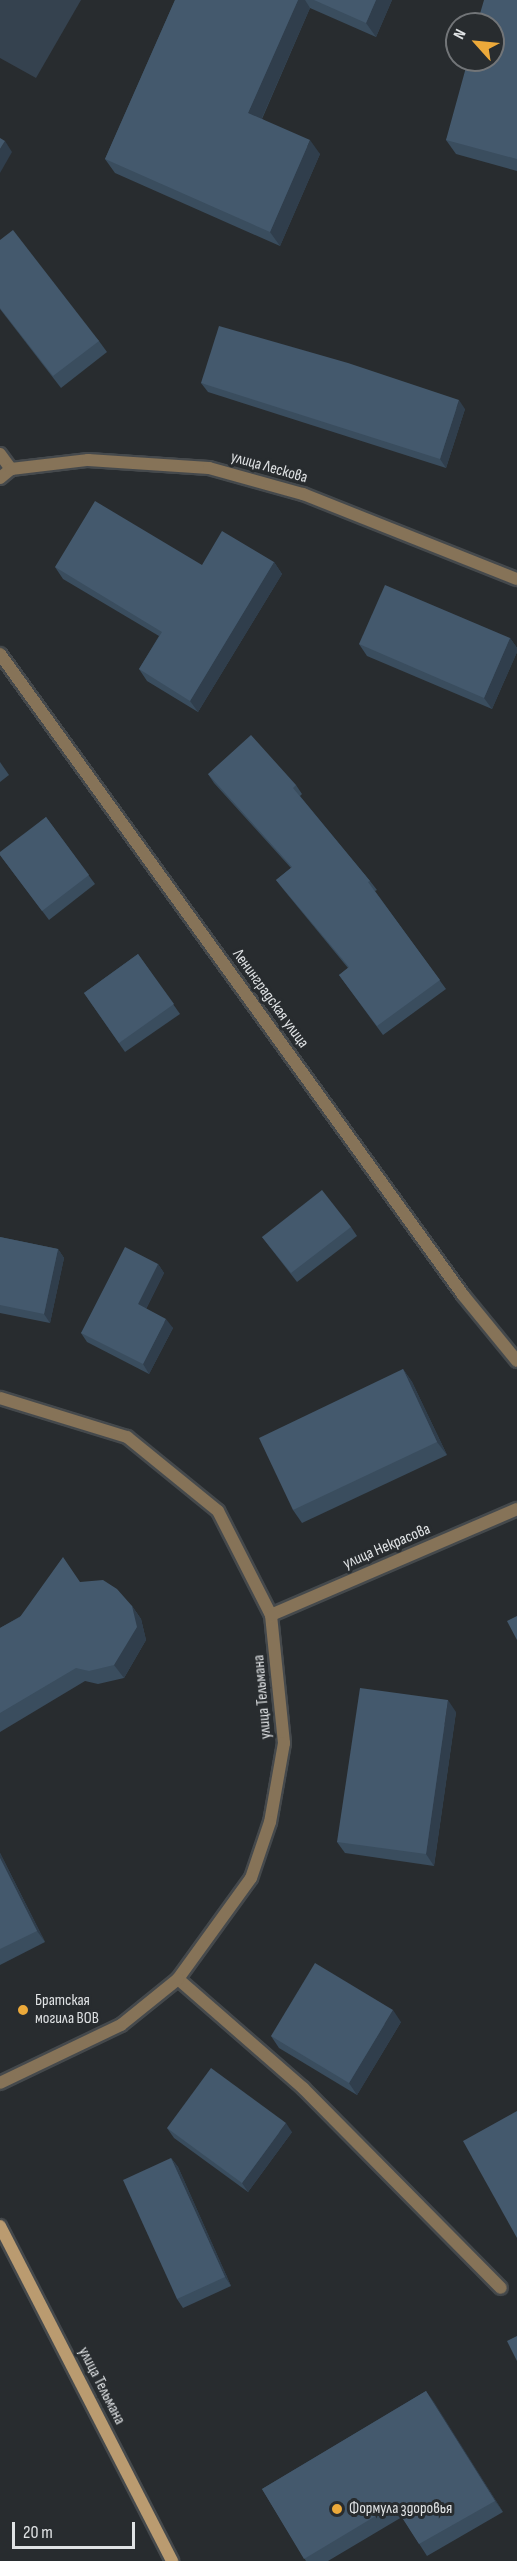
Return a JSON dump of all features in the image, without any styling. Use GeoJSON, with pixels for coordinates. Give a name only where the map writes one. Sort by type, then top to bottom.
{"type":"FeatureCollection","features":[{"type":"Feature","properties":{"kind":"main road","name":"улица Тельмана"},"geometry":{"type":"LineString","coordinates":[[0,2226],[172,2561]]}},
{"type":"Feature","properties":{"kind":"street"},"geometry":{"type":"LineString","coordinates":[[0,454],[11,469],[0,478]]}},
{"type":"Feature","properties":{"kind":"street","name":"улица Лескова"},"geometry":{"type":"LineString","coordinates":[[11,469],[88,460],[209,468],[303,494],[517,579]]}},
{"type":"Feature","properties":{"kind":"street","name":"Ленинградская улица"},"geometry":{"type":"LineString","coordinates":[[0,654],[463,1295],[517,1361]]}},
{"type":"Feature","properties":{"kind":"street","name":"улица Тельмана"},"geometry":{"type":"LineString","coordinates":[[0,1398],[127,1437],[218,1511],[271,1615],[284,1743],[270,1822],[251,1878],[178,1978],[122,2025],[0,2083]]}},
{"type":"Feature","properties":{"kind":"street","name":"улица Некрасова"},"geometry":{"type":"LineString","coordinates":[[271,1615],[517,1509]]}},
{"type":"Feature","properties":{"kind":"street"},"geometry":{"type":"LineString","coordinates":[[178,1978],[303,2088],[501,2288]]}},
{"type":"Feature","properties":{"kind":"shaded area"},"geometry":{"type":"Polygon","coordinates":[[[0,0],[81,0],[36,78],[0,58],[0,0]]]}},
{"type":"Feature","properties":{"kind":"building"},"geometry":{"type":"Polygon","coordinates":[[[175,0],[298,0],[248,113],[310,140],[270,232],[105,159],[175,0]]]}},
{"type":"Feature","properties":{"kind":"building"},"geometry":{"type":"Polygon","coordinates":[[[314,0],[376,0],[366,23],[314,0]]]}},
{"type":"Feature","properties":{"kind":"building"},"geometry":{"type":"Polygon","coordinates":[[[484,0],[517,0],[517,159],[446,140],[465,72],[505,72],[505,12],[480,12],[484,0]]]}},
{"type":"Feature","properties":{"kind":"building"},"geometry":{"type":"Polygon","coordinates":[[[0,138],[5,141],[0,149],[0,138]]]}},
{"type":"Feature","properties":{"kind":"building"},"geometry":{"type":"Polygon","coordinates":[[[13,230],[99,341],[53,376],[0,308],[0,240],[13,230]]]}},
{"type":"Feature","properties":{"kind":"building"},"geometry":{"type":"Polygon","coordinates":[[[219,326],[348,363],[459,400],[440,459],[201,383],[219,326]]]}},
{"type":"Feature","properties":{"kind":"building"},"geometry":{"type":"Polygon","coordinates":[[[95,501],[202,565],[222,531],[274,562],[190,701],[139,669],[162,632],[55,567],[95,501]]]}},
{"type":"Feature","properties":{"kind":"building"},"geometry":{"type":"Polygon","coordinates":[[[385,585],[510,638],[484,698],[359,644],[385,585]]]}},
{"type":"Feature","properties":{"kind":"building"},"geometry":{"type":"Polygon","coordinates":[[[251,735],[296,785],[293,788],[370,881],[368,882],[440,980],[377,1026],[339,975],[349,967],[276,880],[292,867],[208,774],[251,735]]]}},
{"type":"Feature","properties":{"kind":"building"},"geometry":{"type":"Polygon","coordinates":[[[46,817],[89,875],[42,911],[0,852],[46,817]]]}},
{"type":"Feature","properties":{"kind":"building"},"geometry":{"type":"Polygon","coordinates":[[[138,954],[174,1004],[119,1043],[84,993],[138,954]]]}},
{"type":"Feature","properties":{"kind":"building"},"geometry":{"type":"Polygon","coordinates":[[[322,1190],[351,1227],[291,1273],[262,1237],[322,1190]]]}},
{"type":"Feature","properties":{"kind":"building"},"geometry":{"type":"Polygon","coordinates":[[[0,1237],[58,1249],[44,1314],[0,1305],[0,1237]]]}},
{"type":"Feature","properties":{"kind":"building"},"geometry":{"type":"Polygon","coordinates":[[[125,1247],[158,1264],[138,1304],[166,1319],[143,1364],[81,1333],[125,1247]]]}},
{"type":"Feature","properties":{"kind":"building"},"geometry":{"type":"Polygon","coordinates":[[[403,1369],[437,1442],[293,1510],[259,1438],[403,1369]]]}},
{"type":"Feature","properties":{"kind":"building"},"geometry":{"type":"Polygon","coordinates":[[[63,1557],[80,1582],[103,1580],[117,1589],[132,1606],[137,1627],[114,1665],[89,1671],[76,1668],[0,1713],[0,1628],[20,1617],[63,1557]]]}},
{"type":"Feature","properties":{"kind":"building"},"geometry":{"type":"Polygon","coordinates":[[[517,1616],[517,1640],[507,1621],[517,1616]]]}},
{"type":"Feature","properties":{"kind":"building"},"geometry":{"type":"Polygon","coordinates":[[[360,1688],[448,1700],[426,1854],[337,1842],[360,1688]]]}},
{"type":"Feature","properties":{"kind":"building"},"geometry":{"type":"Polygon","coordinates":[[[0,1858],[37,1931],[0,1949],[0,1858]]]}},
{"type":"Feature","properties":{"kind":"building"},"geometry":{"type":"Polygon","coordinates":[[[315,1963],[393,2010],[349,2083],[271,2036],[315,1963]]]}},
{"type":"Feature","properties":{"kind":"building"},"geometry":{"type":"Polygon","coordinates":[[[211,2068],[286,2123],[242,2183],[167,2128],[211,2068]]]}},
{"type":"Feature","properties":{"kind":"building"},"geometry":{"type":"Polygon","coordinates":[[[517,2111],[517,2238],[463,2141],[517,2111]]]}},
{"type":"Feature","properties":{"kind":"building"},"geometry":{"type":"Polygon","coordinates":[[[171,2158],[225,2277],[177,2299],[123,2180],[171,2158]]]}},
{"type":"Feature","properties":{"kind":"building"},"geometry":{"type":"Polygon","coordinates":[[[517,2336],[517,2361],[507,2341],[517,2336]]]}},
{"type":"Feature","properties":{"kind":"building"},"geometry":{"type":"Polygon","coordinates":[[[426,2391],[495,2501],[419,2544],[394,2505],[304,2559],[262,2489],[426,2391]]]}},
{"type":"Feature","properties":{"kind":"place","name":"Братская могила ВОВ"},"geometry":{"type":"Point","coordinates":[23,2010]}},
{"type":"Feature","properties":{"kind":"place","name":"Формула здоровья"},"geometry":{"type":"Point","coordinates":[337,2509]}}]}
